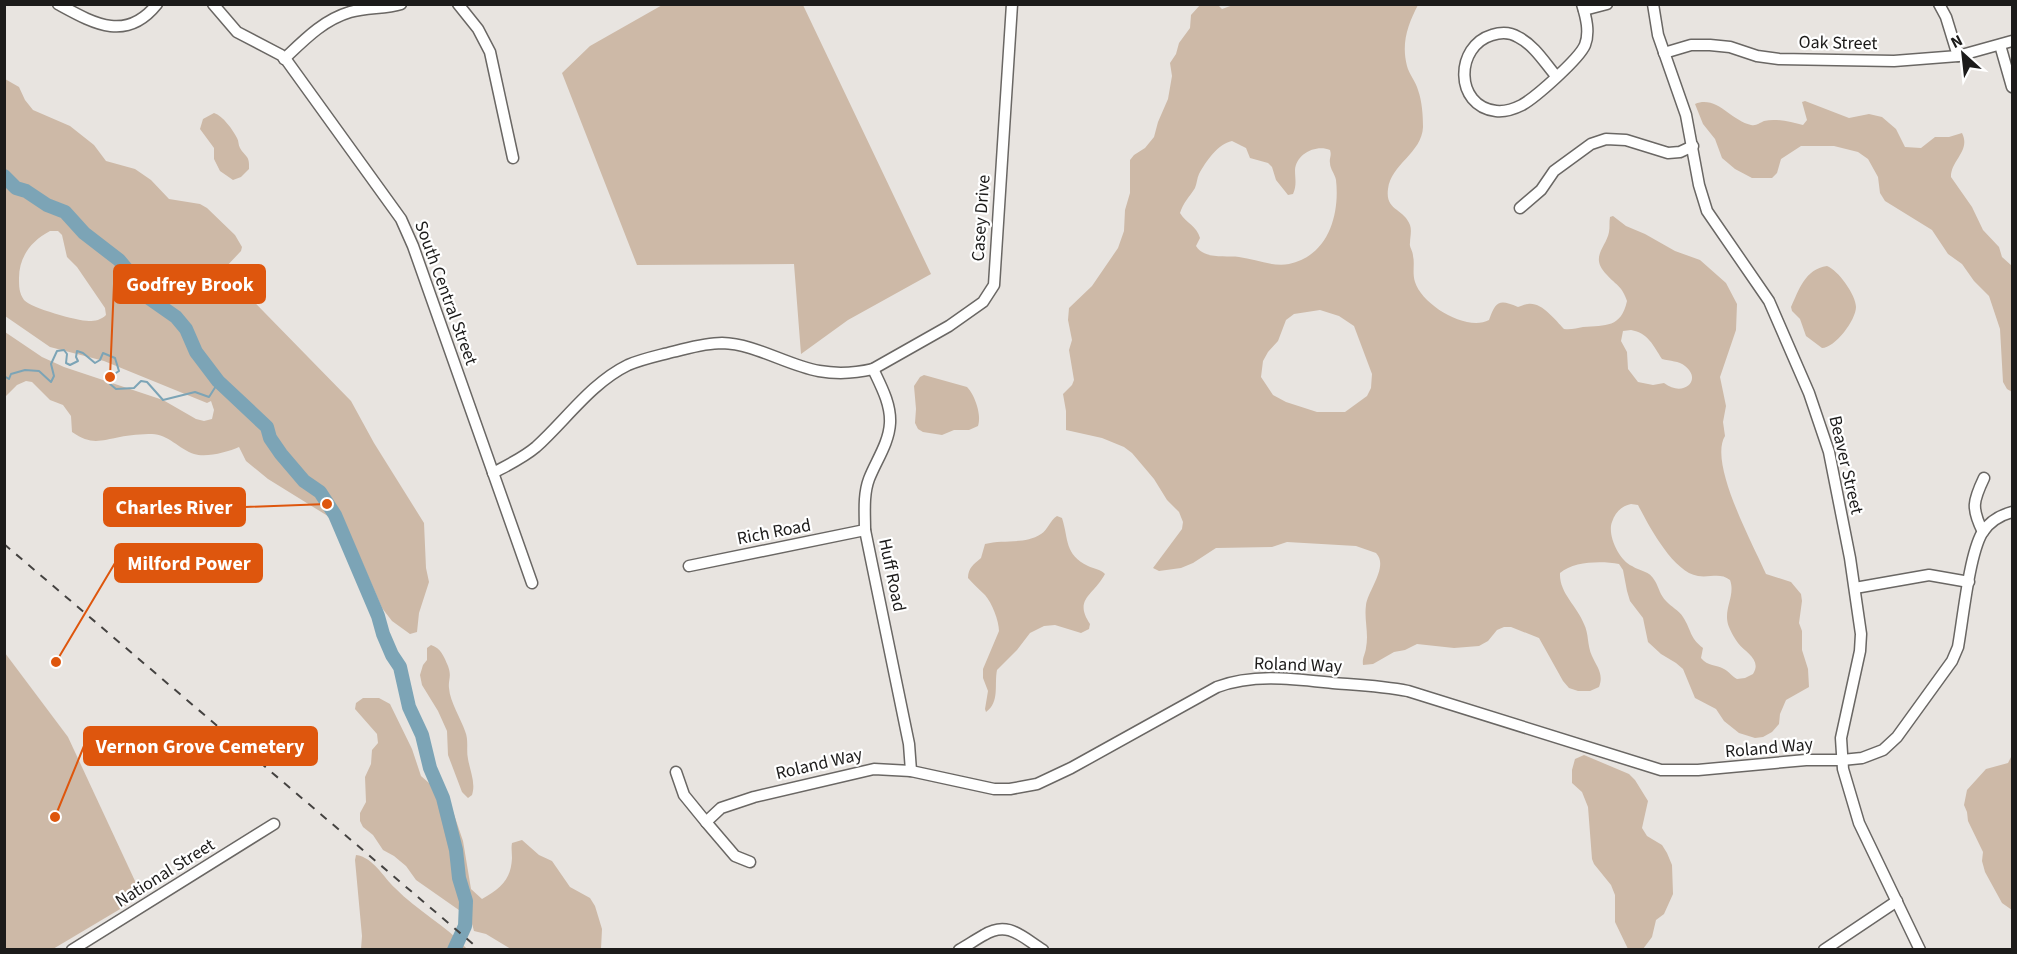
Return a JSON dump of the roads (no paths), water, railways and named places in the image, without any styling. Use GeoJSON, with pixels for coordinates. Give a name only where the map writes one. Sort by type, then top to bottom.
{"type":"FeatureCollection","features":[{"type":"Feature","properties":{"kind":"street"},"geometry":{"type":"LineString","coordinates":[[58,4],[92,22],[118,27],[143,19],[157,4]]}},
{"type":"Feature","properties":{"kind":"street","name":"South Central Street"},"geometry":{"type":"LineString","coordinates":[[213,4],[237,32],[284,59],[393,207],[407,230],[532,583]]}},
{"type":"Feature","properties":{"kind":"street"},"geometry":{"type":"LineString","coordinates":[[284,59],[312,32],[327,22],[349,12],[401,4]]}},
{"type":"Feature","properties":{"kind":"street"},"geometry":{"type":"LineString","coordinates":[[458,4],[478,29],[490,52],[513,158]]}},
{"type":"Feature","properties":{"kind":"street","name":"Casey Drive"},"geometry":{"type":"LineString","coordinates":[[493,473],[535,447],[597,386],[627,365],[644,359],[703,344],[721,343],[740,345],[819,371],[860,372],[873,369],[949,326],[983,302],[994,285],[1012,4]]}},
{"type":"Feature","properties":{"kind":"street"},"geometry":{"type":"LineString","coordinates":[[1556,76],[1521,38],[1502,33],[1481,38],[1472,47],[1466,58],[1463,72],[1469,94],[1485,107],[1493,111],[1512,110],[1524,104],[1556,76],[1581,52],[1586,43],[1587,24],[1583,7],[1607,4]]}},
{"type":"Feature","properties":{"kind":"street","name":"Beaver Street"},"geometry":{"type":"LineString","coordinates":[[1653,4],[1654,23],[1680,96],[1693,146],[1699,185],[1707,211],[1769,301],[1816,411],[1829,452],[1855,588],[1861,634],[1860,651],[1841,738],[1846,785],[1860,823],[1920,950]]}},
{"type":"Feature","properties":{"kind":"street"},"geometry":{"type":"LineString","coordinates":[[1939,4],[1949,26],[1958,56]]}},
{"type":"Feature","properties":{"kind":"street","name":"Oak Street"},"geometry":{"type":"LineString","coordinates":[[1664,53],[1691,45],[1710,45],[1730,47],[1779,60],[1894,61],[1958,56],[2013,41]]}},
{"type":"Feature","properties":{"kind":"street"},"geometry":{"type":"LineString","coordinates":[[2000,45],[2013,87]]}},
{"type":"Feature","properties":{"kind":"street"},"geometry":{"type":"LineString","coordinates":[[1520,208],[1541,190],[1554,171],[1591,144],[1606,140],[1626,140],[1668,153],[1680,153],[1693,146]]}},
{"type":"Feature","properties":{"kind":"street","name":"Huff Road"},"geometry":{"type":"LineString","coordinates":[[873,369],[883,390],[890,423],[882,453],[868,481],[864,504],[865,530],[909,744],[910,771]]}},
{"type":"Feature","properties":{"kind":"street"},"geometry":{"type":"LineString","coordinates":[[1984,477],[1973,505],[1976,519],[1983,532],[1993,521],[2013,512]]}},
{"type":"Feature","properties":{"kind":"street","name":"Rich Road"},"geometry":{"type":"LineString","coordinates":[[689,566],[865,530]]}},
{"type":"Feature","properties":{"kind":"street","name":"Roland Way"},"geometry":{"type":"LineString","coordinates":[[706,822],[721,808],[754,797],[874,769],[910,771],[994,789],[1024,788],[1071,768],[1217,687],[1231,682],[1262,678],[1378,685],[1408,691],[1661,770],[1698,770],[1806,760],[1862,758],[1883,750],[1897,737],[1952,661],[1958,647],[1976,550],[1983,532]]}},
{"type":"Feature","properties":{"kind":"street"},"geometry":{"type":"LineString","coordinates":[[1855,588],[1929,575],[1969,582]]}},
{"type":"Feature","properties":{"kind":"street"},"geometry":{"type":"LineString","coordinates":[[676,772],[684,795],[706,822],[735,856],[750,862]]}},
{"type":"Feature","properties":{"kind":"street","name":"National Street"},"geometry":{"type":"LineString","coordinates":[[72,950],[274,824]]}},
{"type":"Feature","properties":{"kind":"street"},"geometry":{"type":"LineString","coordinates":[[1824,950],[1897,901]]}},
{"type":"Feature","properties":{"kind":"street"},"geometry":{"type":"LineString","coordinates":[[959,950],[993,929],[1000,928],[1016,933],[1043,950]]}},
{"type":"Feature","properties":{"kind":"waterway"},"geometry":{"type":"LineString","coordinates":[[4,176],[16,188],[65,212],[84,233],[119,260],[141,286],[146,296],[176,317],[186,329],[196,352],[218,381],[267,427],[270,438],[281,454],[304,481],[320,492],[335,515],[378,616],[383,634],[400,667],[409,707],[422,735],[430,768],[443,798],[456,850],[459,878],[466,901],[465,926],[454,950]]}},
{"type":"Feature","properties":{"kind":"waterway"},"geometry":{"type":"LineString","coordinates":[[4,376],[9,379],[11,374],[25,370],[39,371],[51,382],[54,376],[51,364],[57,351],[64,350],[67,354],[66,363],[70,365],[78,361],[77,351],[95,363],[100,360],[103,353],[115,358],[119,371],[110,377],[110,384],[116,389],[134,388],[141,381],[147,382],[163,400],[195,392],[209,397],[216,386],[225,388]]}},
{"type":"Feature","properties":{"kind":"railway"},"geometry":{"type":"LineString","coordinates":[[4,544],[480,950]]}},
{"type":"Feature","properties":{"kind":"place","name":"Godfrey Brook"},"geometry":{"type":"Point","coordinates":[110,377]}},
{"type":"Feature","properties":{"kind":"place","name":"Charles River"},"geometry":{"type":"Point","coordinates":[327,504]}},
{"type":"Feature","properties":{"kind":"place","name":"Milford Power"},"geometry":{"type":"Point","coordinates":[56,662]}},
{"type":"Feature","properties":{"kind":"place","name":"Vernon Grove Cemetery"},"geometry":{"type":"Point","coordinates":[55,817]}}]}
